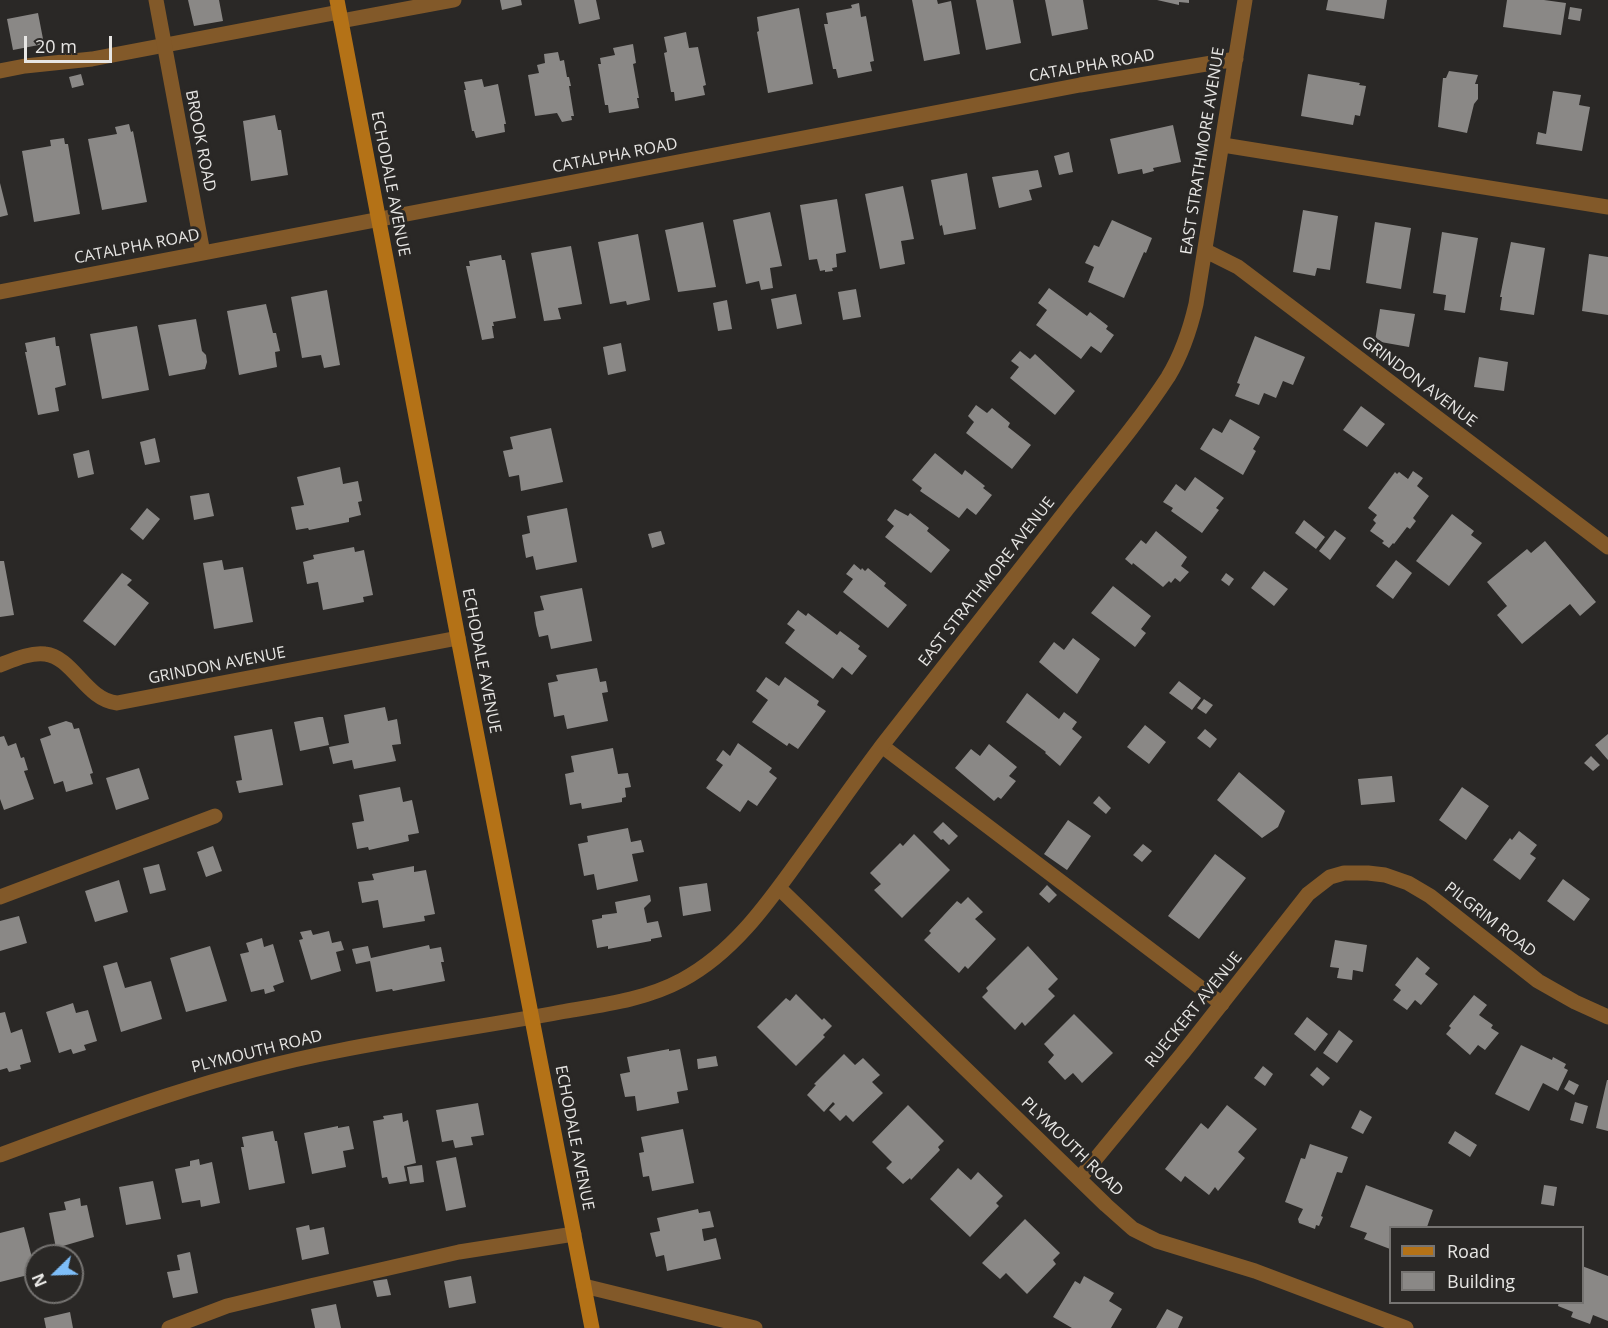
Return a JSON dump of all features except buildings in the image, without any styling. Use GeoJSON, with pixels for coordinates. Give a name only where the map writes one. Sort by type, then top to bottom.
{"type":"FeatureCollection","features":[{"type":"Feature","properties":{"kind":"main road","name":"ECHODALE AVENUE"},"geometry":{"type":"LineString","coordinates":[[339,11],[592,1328]]}},
{"type":"Feature","properties":{"kind":"street","name":"BROOK ROAD"},"geometry":{"type":"LineString","coordinates":[[156,0],[203,253]]}},
{"type":"Feature","properties":{"kind":"street"},"geometry":{"type":"LineString","coordinates":[[0,71],[92,59],[339,11],[454,0]]}},
{"type":"Feature","properties":{"kind":"street","name":"EAST STRATHMORE AVENUE"},"geometry":{"type":"LineString","coordinates":[[532,1018],[620,1002],[652,993],[682,981],[707,964],[741,935],[779,888],[882,746],[1166,379],[1179,358],[1189,334],[1206,250],[1245,0]]}},
{"type":"Feature","properties":{"kind":"street","name":"CATALPHA ROAD"},"geometry":{"type":"LineString","coordinates":[[0,292],[1080,85],[1236,58]]}},
{"type":"Feature","properties":{"kind":"street"},"geometry":{"type":"LineString","coordinates":[[1223,145],[1608,207]]}},
{"type":"Feature","properties":{"kind":"street","name":"GRINDON AVENUE"},"geometry":{"type":"LineString","coordinates":[[1206,250],[1239,267],[1608,547]]}},
{"type":"Feature","properties":{"kind":"street","name":"GRINDON AVENUE"},"geometry":{"type":"LineString","coordinates":[[0,665],[20,657],[44,653],[63,663],[95,694],[109,702],[117,703],[458,638]]}},
{"type":"Feature","properties":{"kind":"street"},"geometry":{"type":"LineString","coordinates":[[882,746],[1222,1004]]}},
{"type":"Feature","properties":{"kind":"street"},"geometry":{"type":"LineString","coordinates":[[0,897],[215,816]]}},
{"type":"Feature","properties":{"kind":"street","name":"RUECKERT AVENUE"},"geometry":{"type":"LineString","coordinates":[[1079,1179],[1222,1004],[1308,894],[1330,877],[1344,873]]}},
{"type":"Feature","properties":{"kind":"street","name":"PILGRIM ROAD"},"geometry":{"type":"LineString","coordinates":[[1344,873],[1376,874],[1408,883],[1430,896],[1538,981],[1608,1017]]}},
{"type":"Feature","properties":{"kind":"street","name":"PLYMOUTH ROAD"},"geometry":{"type":"LineString","coordinates":[[779,888],[1079,1179],[1133,1228],[1157,1241],[1256,1270],[1366,1321],[1406,1328]]}},
{"type":"Feature","properties":{"kind":"street","name":"PLYMOUTH ROAD"},"geometry":{"type":"LineString","coordinates":[[0,1155],[121,1110],[220,1078],[330,1052],[423,1034],[532,1018]]}},
{"type":"Feature","properties":{"kind":"street"},"geometry":{"type":"LineString","coordinates":[[169,1328],[227,1306],[321,1283],[459,1252],[574,1234]]}},
{"type":"Feature","properties":{"kind":"street"},"geometry":{"type":"LineString","coordinates":[[584,1286],[755,1328]]}}]}
